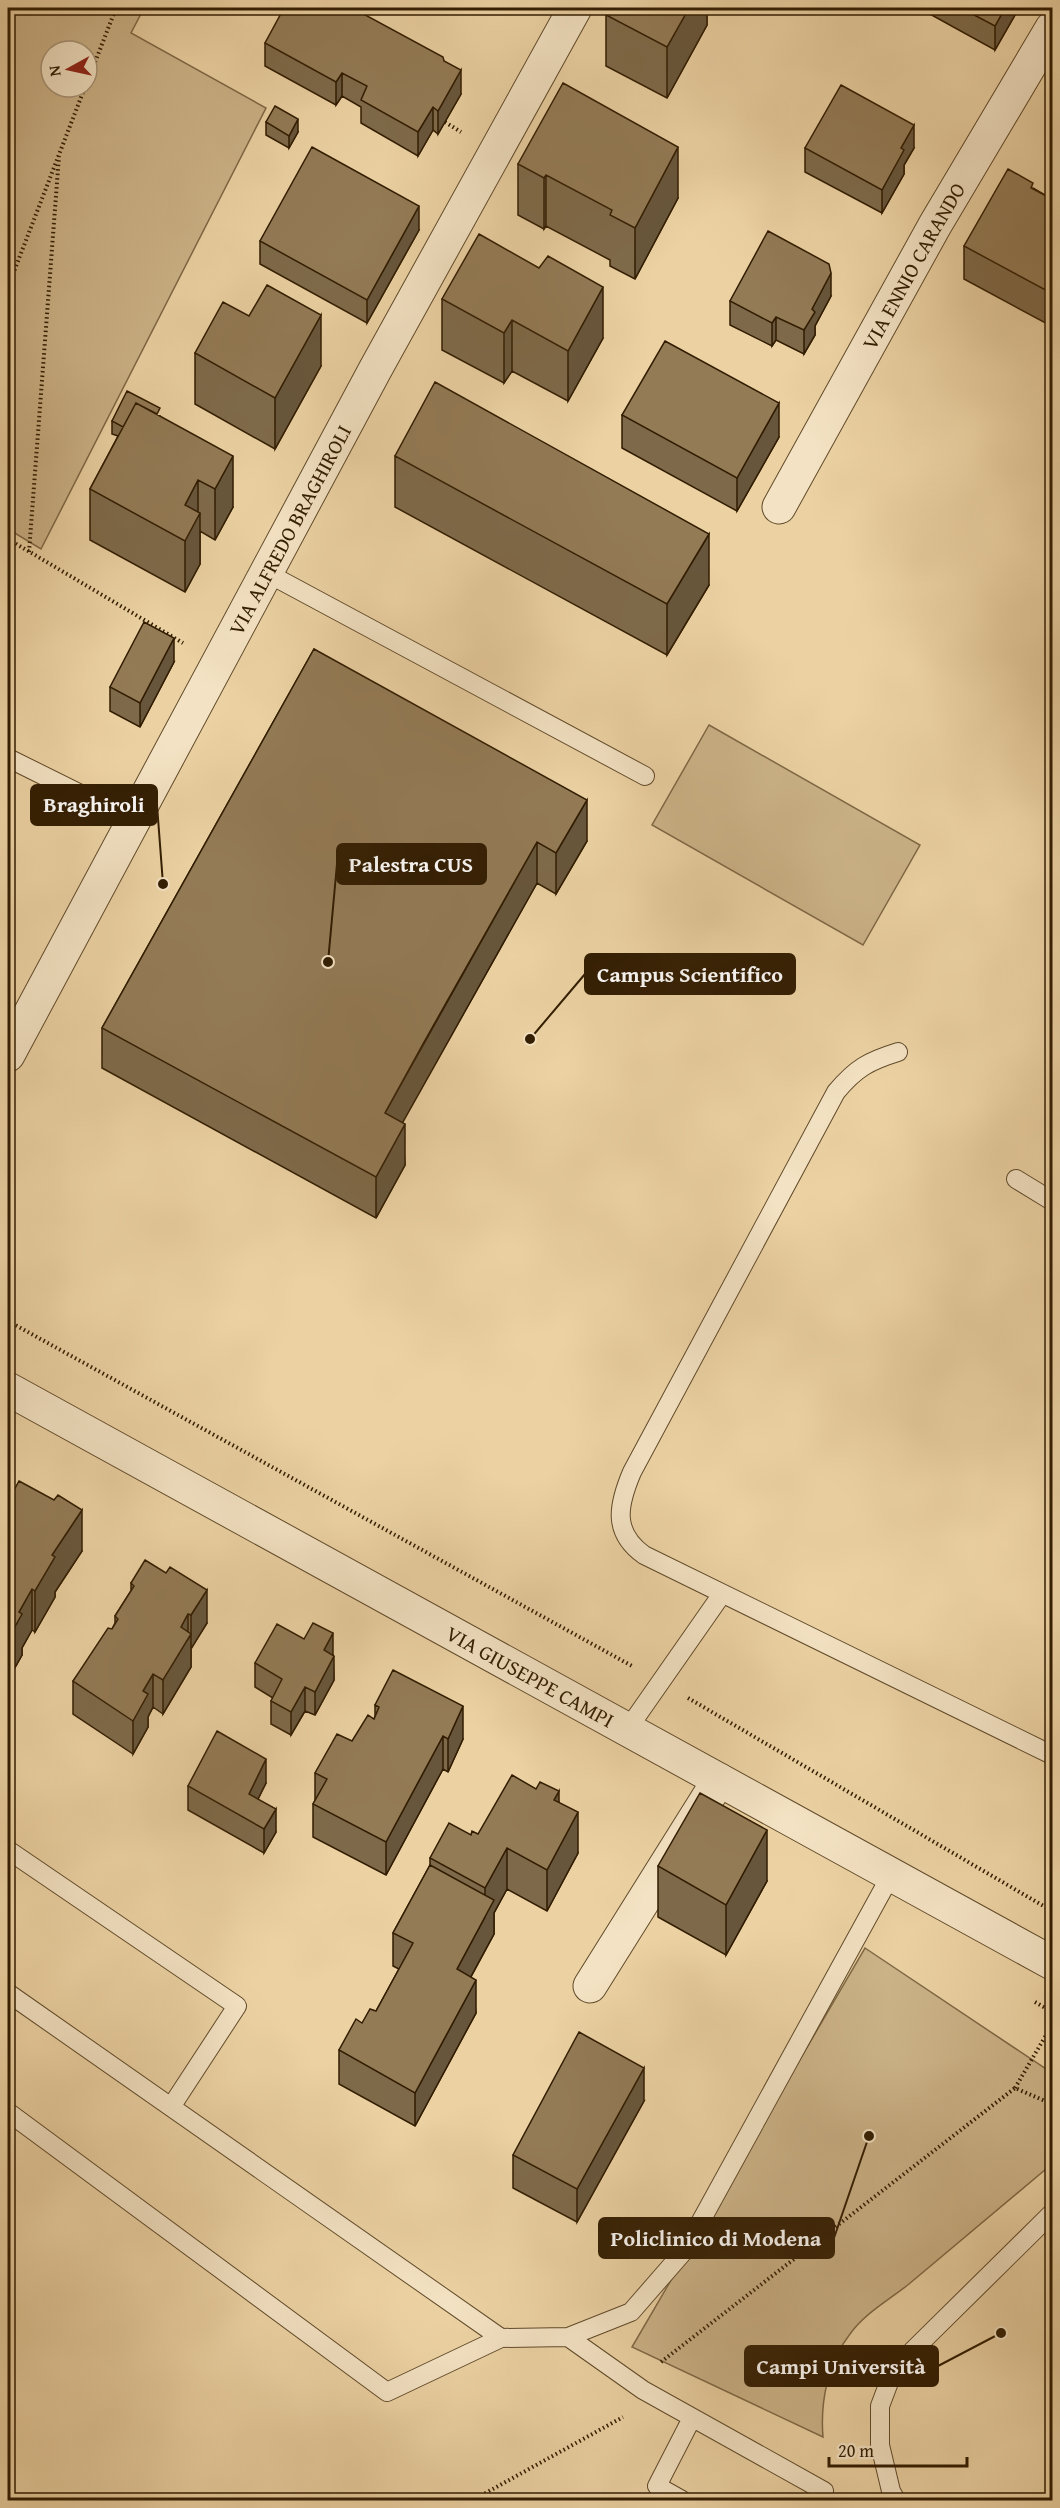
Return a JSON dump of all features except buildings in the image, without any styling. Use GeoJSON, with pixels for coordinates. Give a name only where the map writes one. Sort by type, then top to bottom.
{"type":"FeatureCollection","features":[{"type":"Feature","properties":{"kind":"street","name":"VIA ALFREDO BRAGHIROLI"},"geometry":{"type":"LineString","coordinates":[[8,1055],[376,368],[576,8]]}},
{"type":"Feature","properties":{"kind":"street","name":"VIA ENNIO CARANDO"},"geometry":{"type":"LineString","coordinates":[[779,507],[935,225],[1053,28]]}},
{"type":"Feature","properties":{"kind":"street","name":"VIA GIUSEPPE CAMPI"},"geometry":{"type":"LineString","coordinates":[[8,1389],[1053,1963]]}},
{"type":"Feature","properties":{"kind":"street"},"geometry":{"type":"LineString","coordinates":[[590,1986],[718,1780]]}},
{"type":"Feature","properties":{"kind":"lane"},"geometry":{"type":"LineString","coordinates":[[267,573],[645,776]]}},
{"type":"Feature","properties":{"kind":"lane"},"geometry":{"type":"LineString","coordinates":[[8,758],[133,820]]}},
{"type":"Feature","properties":{"kind":"lane"},"geometry":{"type":"LineString","coordinates":[[898,1052],[864,1064],[836,1092],[623,1493],[620,1515],[623,1531],[631,1546],[644,1555],[1053,1755]]}},
{"type":"Feature","properties":{"kind":"lane"},"geometry":{"type":"LineString","coordinates":[[1016,1179],[1053,1201]]}},
{"type":"Feature","properties":{"kind":"lane"},"geometry":{"type":"LineString","coordinates":[[627,1730],[722,1594]]}},
{"type":"Feature","properties":{"kind":"lane"},"geometry":{"type":"LineString","coordinates":[[8,1850],[237,2006],[171,2107]]}},
{"type":"Feature","properties":{"kind":"lane"},"geometry":{"type":"LineString","coordinates":[[8,2112],[387,2392],[501,2338],[568,2337],[631,2312],[685,2250],[891,1875]]}},
{"type":"Feature","properties":{"kind":"lane"},"geometry":{"type":"LineString","coordinates":[[8,1993],[501,2338]]}},
{"type":"Feature","properties":{"kind":"lane"},"geometry":{"type":"LineString","coordinates":[[896,2500],[891,2491],[880,2445],[880,2406],[894,2369],[1053,2212]]}},
{"type":"Feature","properties":{"kind":"lane"},"geometry":{"type":"LineString","coordinates":[[568,2337],[643,2390],[824,2492]]}},
{"type":"Feature","properties":{"kind":"lane"},"geometry":{"type":"LineString","coordinates":[[682,2500],[657,2486],[692,2418]]}},
{"type":"Feature","properties":{"kind":"path"},"geometry":{"type":"LineString","coordinates":[[99,52],[116,8]]}},
{"type":"Feature","properties":{"kind":"path"},"geometry":{"type":"LineString","coordinates":[[8,286],[80,99]]}},
{"type":"Feature","properties":{"kind":"path"},"geometry":{"type":"LineString","coordinates":[[445,122],[463,133]]}},
{"type":"Feature","properties":{"kind":"path"},"geometry":{"type":"LineString","coordinates":[[29,552],[59,156]]}},
{"type":"Feature","properties":{"kind":"path"},"geometry":{"type":"LineString","coordinates":[[8,539],[218,663]]}},
{"type":"Feature","properties":{"kind":"path"},"geometry":{"type":"LineString","coordinates":[[8,1321],[661,1681],[1053,1911]]}},
{"type":"Feature","properties":{"kind":"path"},"geometry":{"type":"LineString","coordinates":[[473,2500],[623,2417],[662,2361],[1015,2088],[1053,2025]]}},
{"type":"Feature","properties":{"kind":"path"},"geometry":{"type":"LineString","coordinates":[[1015,2088],[1053,2104]]}},
{"type":"Feature","properties":{"kind":"shaded area"},"geometry":{"type":"Polygon","coordinates":[[[8,8],[144,8],[131,33],[266,108],[41,549],[8,529],[8,8]]]}},
{"type":"Feature","properties":{"kind":"shaded area"},"geometry":{"type":"Polygon","coordinates":[[[709,725],[920,845],[863,945],[652,825],[709,725]]]}},
{"type":"Feature","properties":{"kind":"shaded area"},"geometry":{"type":"Polygon","coordinates":[[[865,1948],[1052,2073],[1052,2164],[856,2326],[842,2345],[827,2383],[824,2396],[823,2437],[632,2347],[865,1948]]]}},
{"type":"Feature","properties":{"kind":"place","name":"Braghiroli"},"geometry":{"type":"Point","coordinates":[163,884]}},
{"type":"Feature","properties":{"kind":"place","name":"Palestra CUS"},"geometry":{"type":"Point","coordinates":[328,962]}},
{"type":"Feature","properties":{"kind":"place","name":"Campus Scientifico"},"geometry":{"type":"Point","coordinates":[530,1039]}},
{"type":"Feature","properties":{"kind":"place","name":"Policlinico di Modena"},"geometry":{"type":"Point","coordinates":[869,2136]}},
{"type":"Feature","properties":{"kind":"place","name":"Campi Università"},"geometry":{"type":"Point","coordinates":[1001,2333]}}]}
